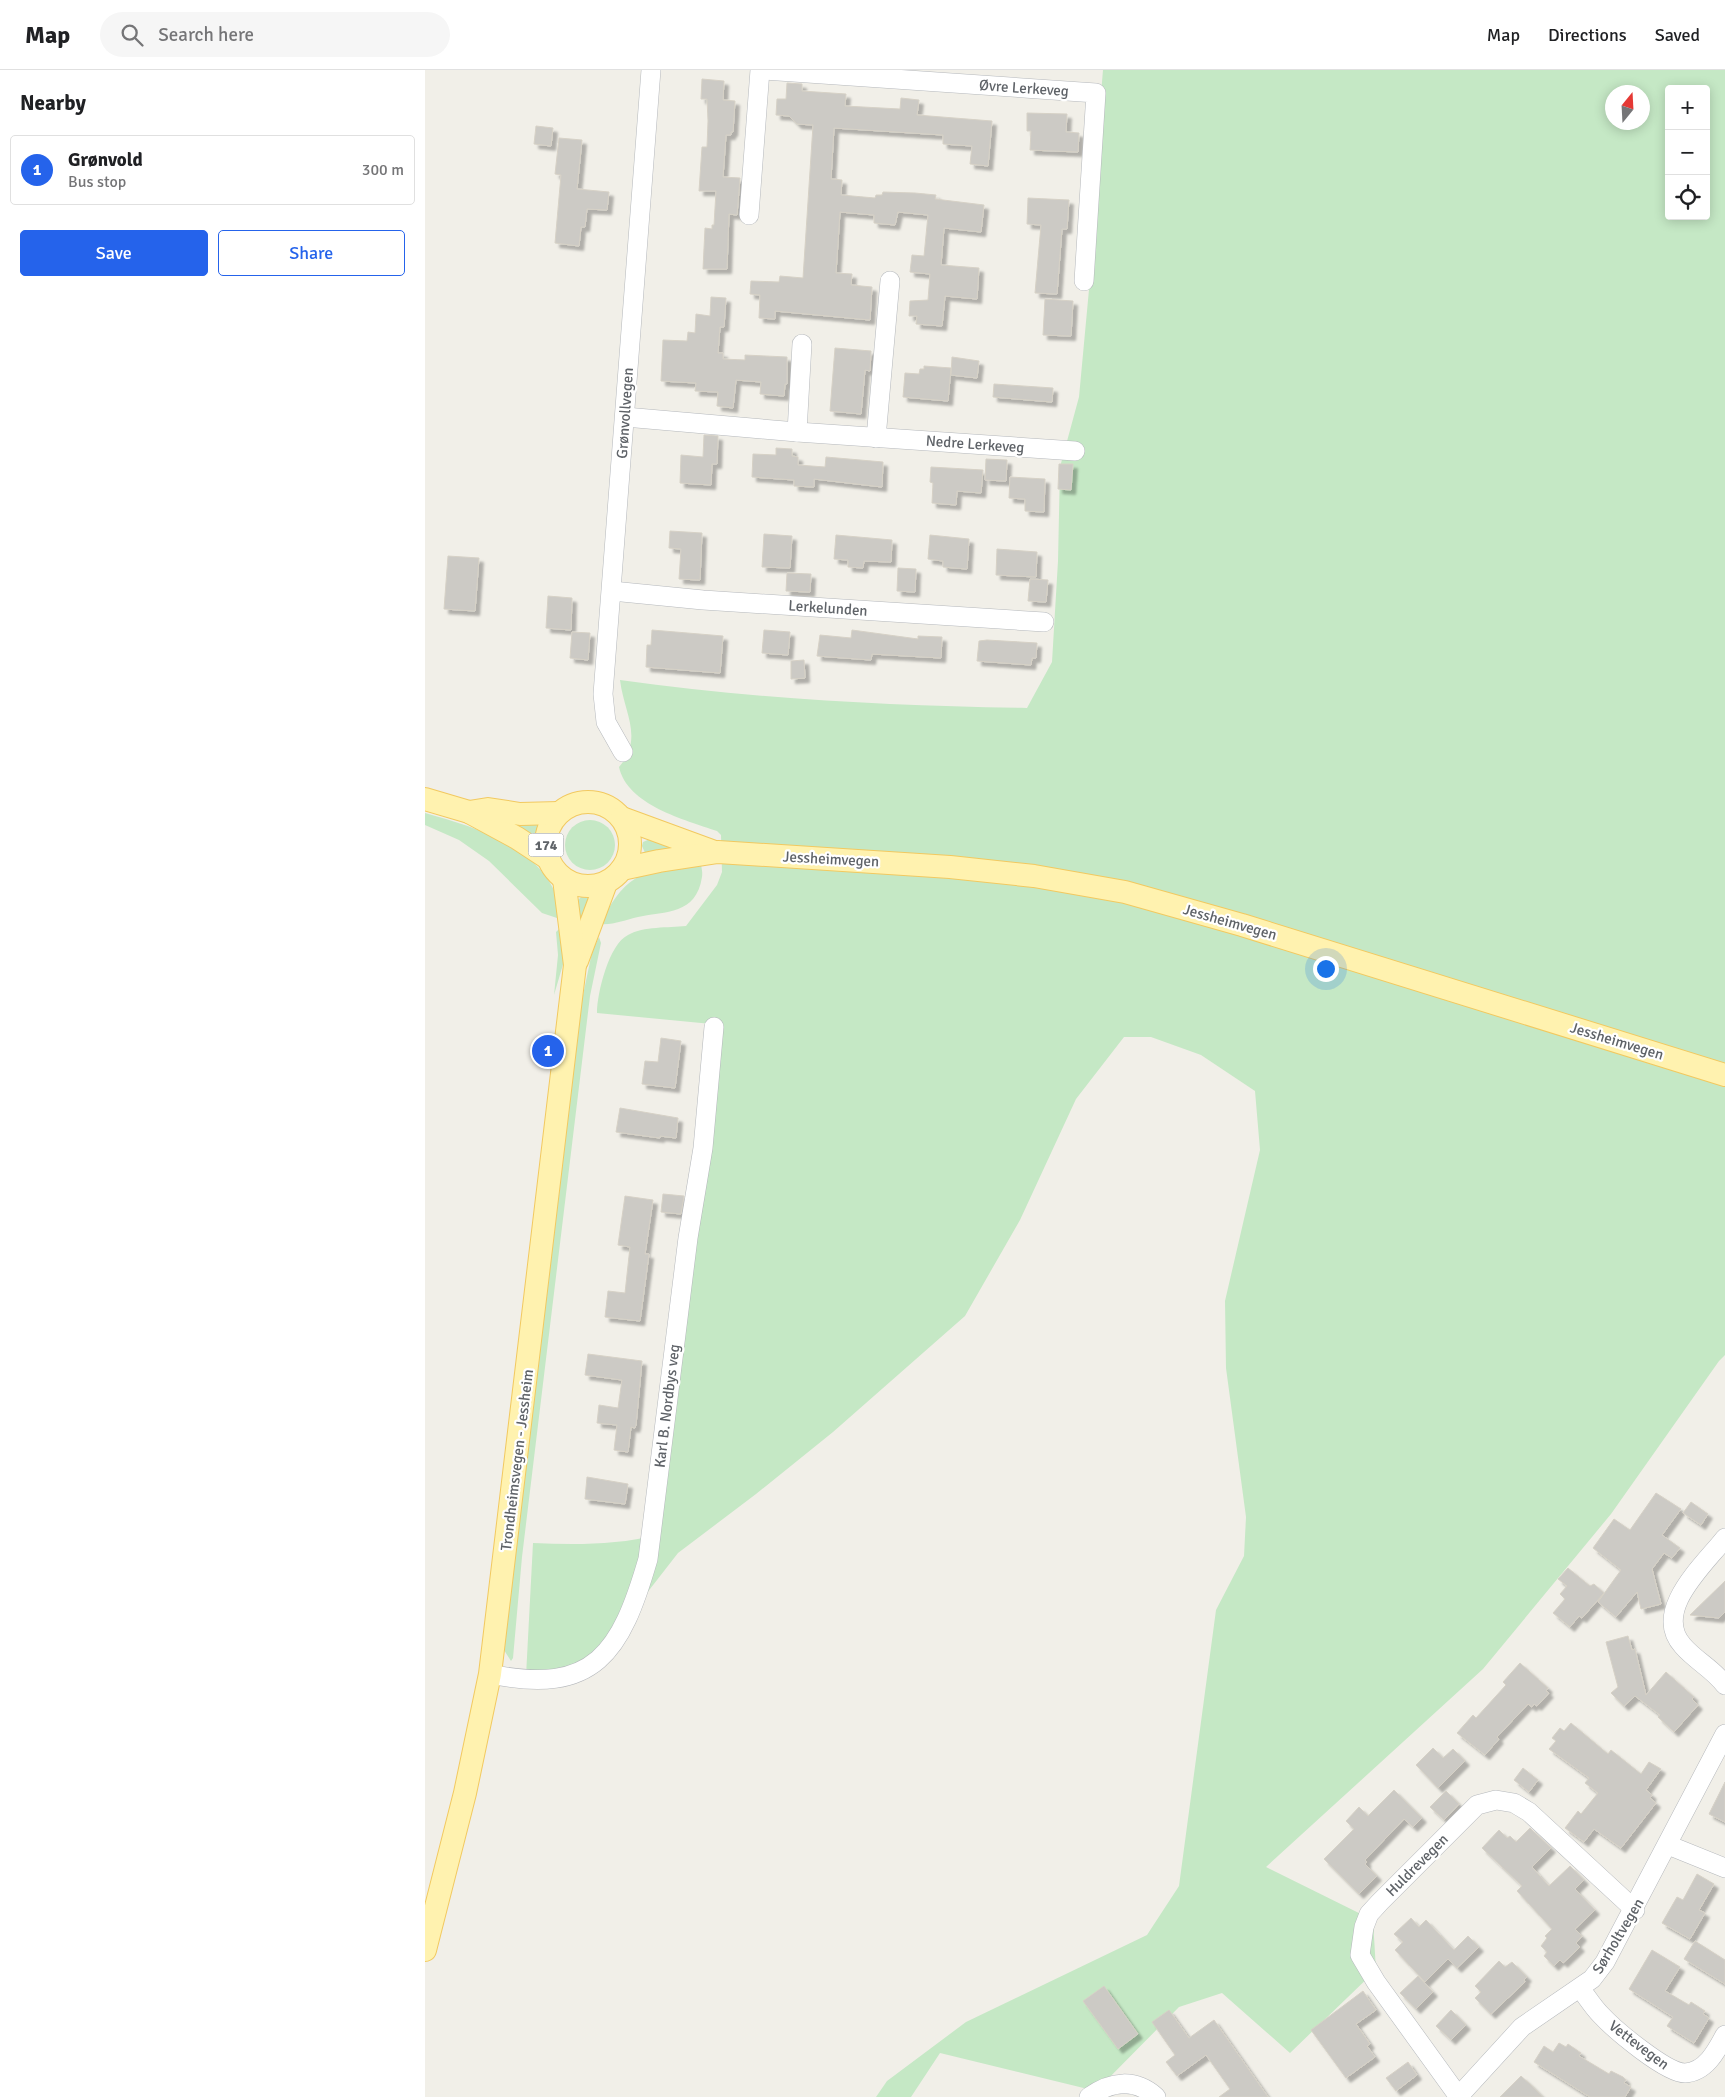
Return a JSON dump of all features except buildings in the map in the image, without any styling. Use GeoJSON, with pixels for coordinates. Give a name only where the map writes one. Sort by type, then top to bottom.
{"type":"FeatureCollection","features":[{"type":"Feature","properties":{"kind":"main road","name":"174"},"geometry":{"type":"LineString","coordinates":[[425,799],[469,812],[517,838],[549,859]]}},
{"type":"Feature","properties":{"kind":"main road","name":"174"},"geometry":{"type":"LineString","coordinates":[[469,812],[488,809],[520,814],[559,813],[580,803],[591,802],[613,810],[622,818]]}},
{"type":"Feature","properties":{"kind":"main road","name":"174"},"geometry":{"type":"LineString","coordinates":[[559,813],[547,835],[549,859],[555,870],[564,879],[585,886],[614,876]]}},
{"type":"Feature","properties":{"kind":"main road","name":"Jessheimvegen"},"geometry":{"type":"LineString","coordinates":[[622,818],[718,852]]}},
{"type":"Feature","properties":{"kind":"main road"},"geometry":{"type":"LineString","coordinates":[[614,876],[629,857],[631,844],[628,830],[622,818]]}},
{"type":"Feature","properties":{"kind":"main road","name":"Jessheimvegen"},"geometry":{"type":"LineString","coordinates":[[614,876],[659,861],[718,852],[949,867],[1034,876],[1125,892],[1242,924],[1725,1075]]}},
{"type":"Feature","properties":{"kind":"main road","name":"Trondheimsvegen - Jessheim"},"geometry":{"type":"LineString","coordinates":[[575,964],[614,876]]}},
{"type":"Feature","properties":{"kind":"main road","name":"Trondheimsvegen - Jessheim"},"geometry":{"type":"LineString","coordinates":[[425,1950],[465,1793],[490,1674],[575,964],[564,879]]}},
{"type":"Feature","properties":{"kind":"street","name":"Grønvollvegen"},"geometry":{"type":"LineString","coordinates":[[623,752],[610,732],[604,713],[604,674],[612,591],[651,70]]}},
{"type":"Feature","properties":{"kind":"street","name":"Øvre Lerkeveg"},"geometry":{"type":"LineString","coordinates":[[749,215],[762,70],[1096,92],[1084,282]]}},
{"type":"Feature","properties":{"kind":"street"},"geometry":{"type":"LineString","coordinates":[[876,438],[890,281]]}},
{"type":"Feature","properties":{"kind":"street"},"geometry":{"type":"LineString","coordinates":[[797,432],[802,344]]}},
{"type":"Feature","properties":{"kind":"street","name":"Nedre Lerkeveg"},"geometry":{"type":"LineString","coordinates":[[625,418],[876,438],[1075,451]]}},
{"type":"Feature","properties":{"kind":"street","name":"Lerkelunden"},"geometry":{"type":"LineString","coordinates":[[612,591],[703,600],[1044,622]]}},
{"type":"Feature","properties":{"kind":"street","name":"Karl B. Nordbys veg"},"geometry":{"type":"LineString","coordinates":[[490,1674],[514,1679],[549,1681],[582,1673],[600,1659],[619,1634],[638,1595],[649,1559],[688,1238],[703,1148],[714,1027]]}},
{"type":"Feature","properties":{"kind":"street"},"geometry":{"type":"LineString","coordinates":[[1725,1538],[1683,1590],[1674,1609],[1673,1623],[1682,1645],[1716,1673],[1725,1686]]}},
{"type":"Feature","properties":{"kind":"street","name":"Sørholtvegen"},"geometry":{"type":"LineString","coordinates":[[1459,2097],[1522,2028],[1592,1979],[1605,1962],[1635,1910],[1725,1734]]}},
{"type":"Feature","properties":{"kind":"street","name":"Huldrevegen"},"geometry":{"type":"LineString","coordinates":[[1459,2097],[1376,1982],[1360,1955],[1363,1927],[1369,1914],[1380,1902],[1477,1805],[1496,1800],[1514,1803],[1540,1820],[1592,1872],[1635,1910]]}},
{"type":"Feature","properties":{"kind":"street"},"geometry":{"type":"LineString","coordinates":[[1668,1845],[1725,1868]]}},
{"type":"Feature","properties":{"kind":"street","name":"Vettevegen"},"geometry":{"type":"LineString","coordinates":[[1580,1988],[1601,2015],[1652,2057],[1671,2070],[1685,2073],[1698,2069],[1709,2061],[1725,2035]]}},
{"type":"Feature","properties":{"kind":"street"},"geometry":{"type":"LineString","coordinates":[[1089,2097],[1108,2086],[1121,2083],[1135,2084],[1156,2097]]}},
{"type":"Feature","properties":{"kind":"green space"},"geometry":{"type":"Polygon","coordinates":[[[1103,70],[1725,70],[1725,1355],[1611,1514],[1483,1669],[1266,1867],[1373,1920],[1376,1970],[1290,2053],[1222,1993],[1179,2007],[1096,2091],[940,2053],[911,2097],[876,2097],[887,2081],[966,2022],[1147,1935],[1179,1886],[1216,1610],[1244,1556],[1246,1517],[1226,1368],[1225,1301],[1260,1150],[1255,1091],[1201,1055],[1151,1037],[1124,1037],[1076,1099],[1020,1220],[965,1316],[833,1432],[678,1553],[622,1625],[571,1675],[526,1676],[533,1543],[596,1544],[658,1535],[695,1251],[706,1188],[722,1025],[597,1013],[599,994],[605,970],[615,948],[621,940],[641,930],[686,926],[717,885],[722,872],[721,835],[717,831],[689,822],[659,809],[645,801],[624,780],[619,767],[630,746],[631,735],[620,680],[772,697],[1027,708],[1052,662],[1058,561],[1060,467],[1079,397],[1091,268],[1095,166],[1103,70]]]}},
{"type":"Feature","properties":{"kind":"green space"},"geometry":{"type":"Polygon","coordinates":[[[425,813],[480,831],[515,848],[531,860],[544,874],[554,890],[563,920],[542,913],[489,861],[459,840],[425,825],[425,813]]]}},
{"type":"Feature","properties":{"kind":"green space"},"geometry":{"type":"Polygon","coordinates":[[[500,818],[534,823],[538,825],[539,835],[536,837],[500,818]]]}},
{"type":"Feature","properties":{"kind":"green space"},"geometry":{"type":"Polygon","coordinates":[[[585,820],[595,820],[608,827],[615,840],[615,850],[608,863],[595,870],[585,870],[576,866],[569,859],[565,850],[565,840],[569,831],[576,824],[585,820]]]}},
{"type":"Feature","properties":{"kind":"green space"},"geometry":{"type":"Polygon","coordinates":[[[650,839],[684,849],[646,855],[642,846],[643,842],[650,839]]]}},
{"type":"Feature","properties":{"kind":"green space"},"geometry":{"type":"Polygon","coordinates":[[[701,862],[702,875],[699,889],[686,905],[669,912],[615,923],[600,924],[620,892],[640,876],[701,862]]]}},
{"type":"Feature","properties":{"kind":"green space"},"geometry":{"type":"Polygon","coordinates":[[[581,897],[589,898],[585,920],[577,919],[577,901],[581,897]]]}},
{"type":"Feature","properties":{"kind":"green space"},"geometry":{"type":"Polygon","coordinates":[[[561,927],[564,961],[554,995],[558,955],[556,932],[561,927]]]}},
{"type":"Feature","properties":{"kind":"green space"},"geometry":{"type":"Polygon","coordinates":[[[599,937],[601,943],[590,996],[522,1557],[513,1658],[511,1661],[504,1650],[582,1000],[592,952],[599,937]]]}},
{"type":"Feature","properties":{"kind":"place","name":"Grønvold"},"geometry":{"type":"Point","coordinates":[548,1051]}}]}
